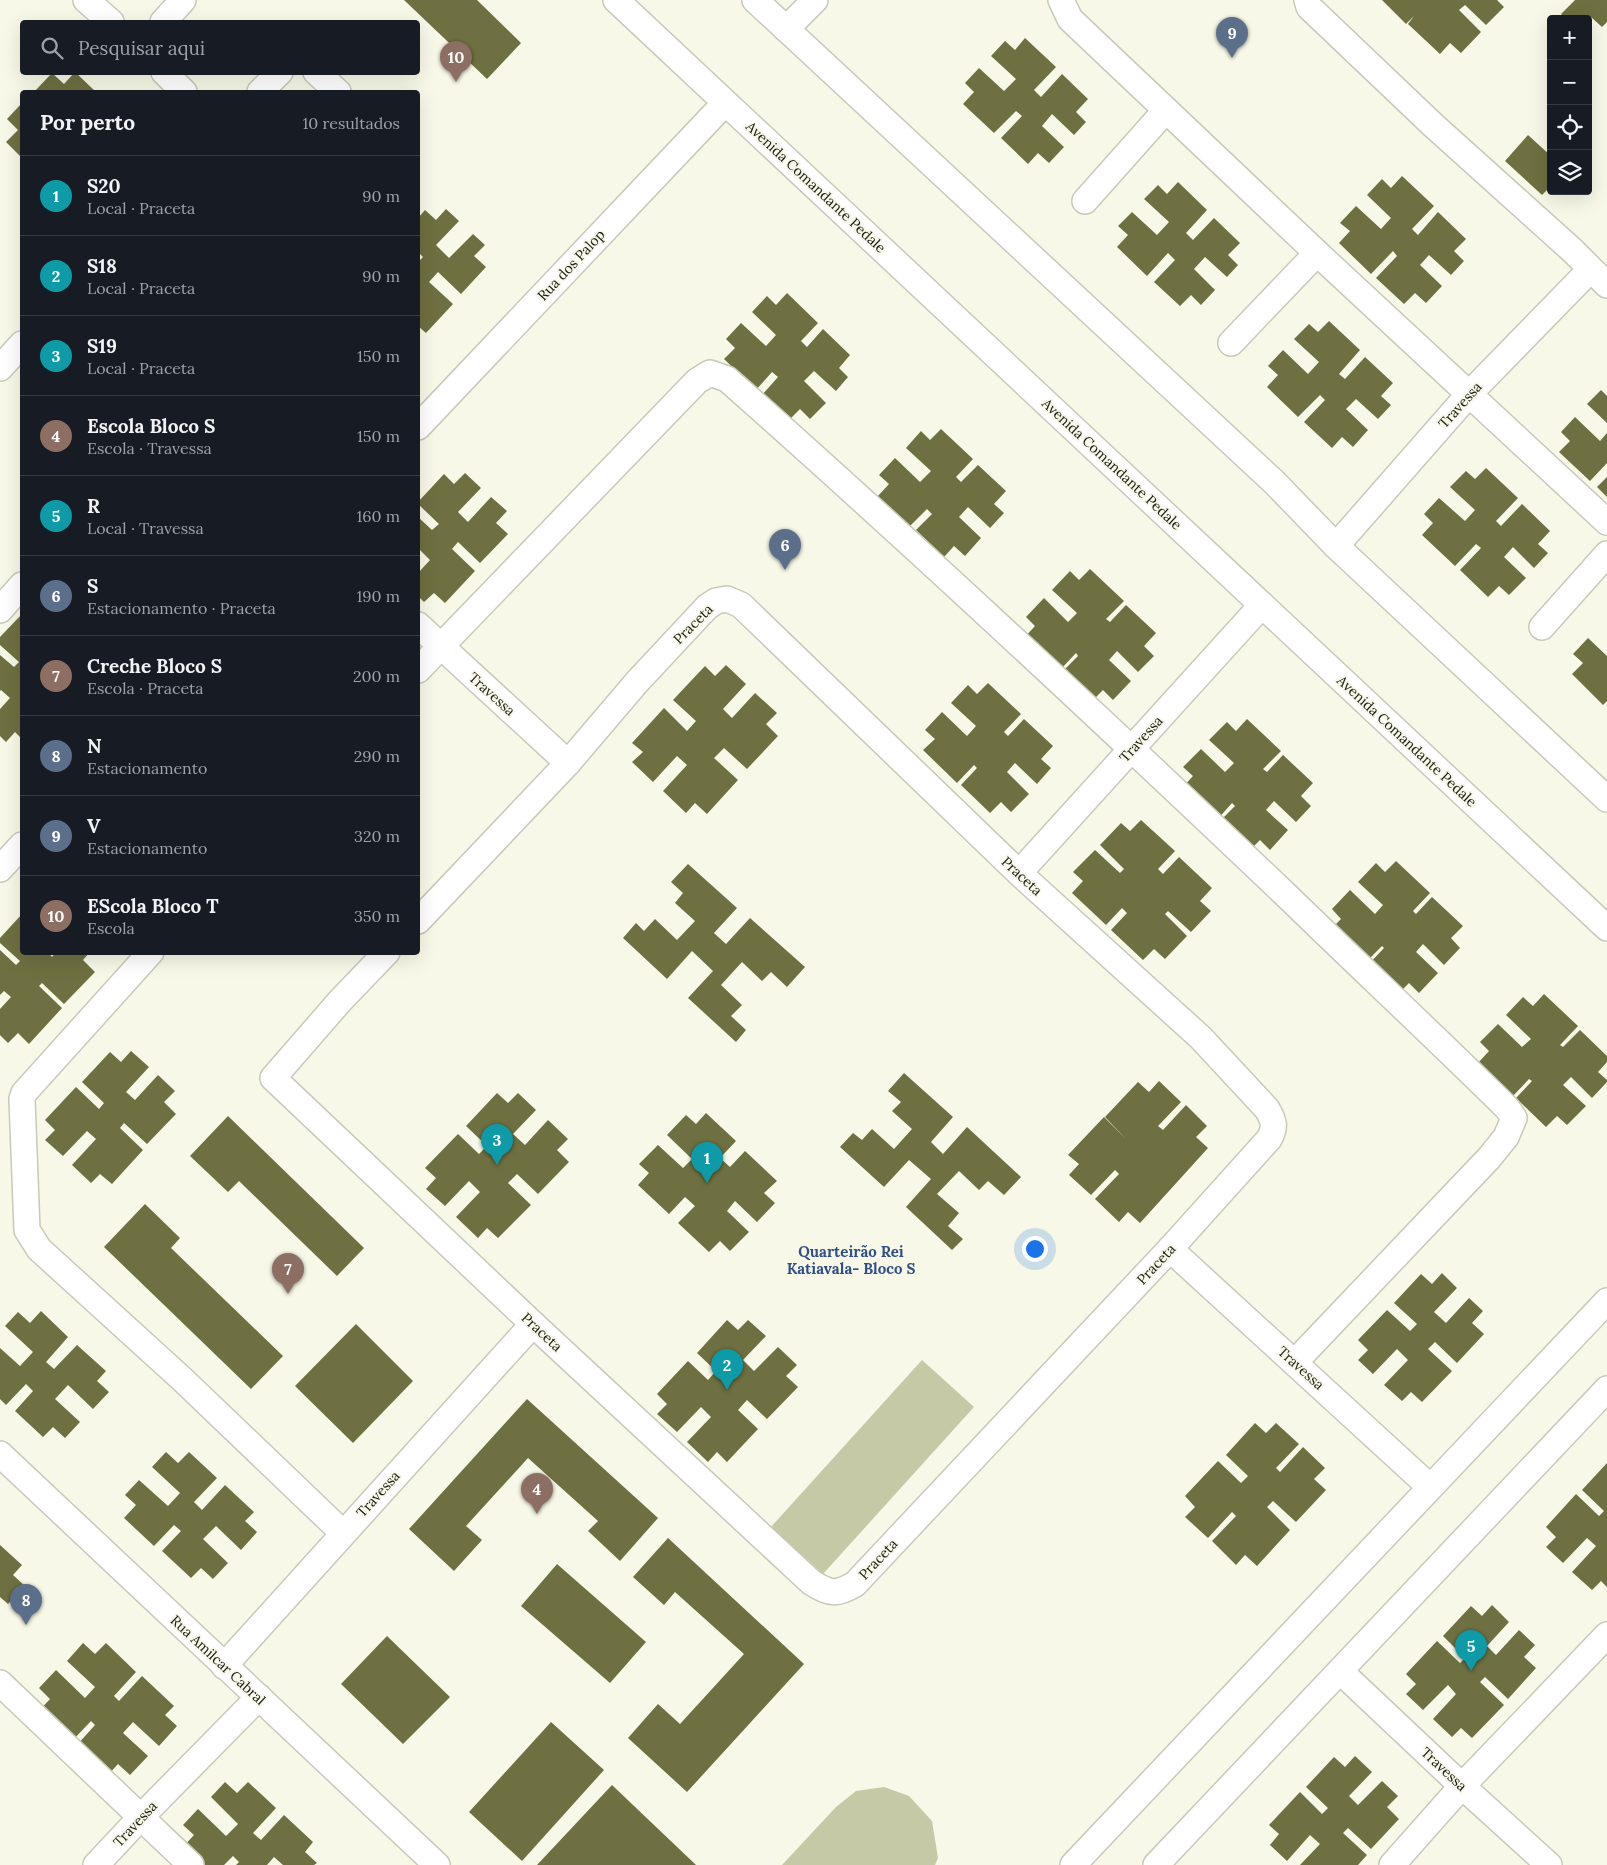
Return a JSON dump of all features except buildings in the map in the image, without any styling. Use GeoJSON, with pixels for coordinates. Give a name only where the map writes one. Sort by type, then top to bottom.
{"type":"FeatureCollection","features":[{"type":"Feature","properties":{"kind":"street"},"geometry":{"type":"LineString","coordinates":[[86,0],[109,20]]}},
{"type":"Feature","properties":{"kind":"street"},"geometry":{"type":"LineString","coordinates":[[165,20],[183,0]]}},
{"type":"Feature","properties":{"kind":"street","name":"Avenida Comandante Pedale"},"geometry":{"type":"LineString","coordinates":[[616,0],[1607,928]]}},
{"type":"Feature","properties":{"kind":"street"},"geometry":{"type":"LineString","coordinates":[[755,0],[1267,475],[1336,546],[1607,799]]}},
{"type":"Feature","properties":{"kind":"street"},"geometry":{"type":"LineString","coordinates":[[786,29],[815,0]]}},
{"type":"Feature","properties":{"kind":"street"},"geometry":{"type":"LineString","coordinates":[[1060,0],[1070,19],[1607,522]]}},
{"type":"Feature","properties":{"kind":"street"},"geometry":{"type":"LineString","coordinates":[[1307,0],[1309,7],[1433,125],[1573,251],[1599,277]]}},
{"type":"Feature","properties":{"kind":"street"},"geometry":{"type":"LineString","coordinates":[[167,75],[182,90]]}},
{"type":"Feature","properties":{"kind":"street"},"geometry":{"type":"LineString","coordinates":[[262,90],[277,75]]}},
{"type":"Feature","properties":{"kind":"street"},"geometry":{"type":"LineString","coordinates":[[319,75],[336,90]]}},
{"type":"Feature","properties":{"kind":"street","name":"Rua dos Palop"},"geometry":{"type":"LineString","coordinates":[[420,425],[725,103]]}},
{"type":"Feature","properties":{"kind":"street"},"geometry":{"type":"LineString","coordinates":[[1084,200],[1166,110]]}},
{"type":"Feature","properties":{"kind":"street"},"geometry":{"type":"LineString","coordinates":[[1231,343],[1317,252]]}},
{"type":"Feature","properties":{"kind":"street","name":"Travessa"},"geometry":{"type":"LineString","coordinates":[[1336,546],[1470,393],[1599,277]]}},
{"type":"Feature","properties":{"kind":"street"},"geometry":{"type":"LineString","coordinates":[[0,368],[20,346]]}},
{"type":"Feature","properties":{"kind":"street"},"geometry":{"type":"LineString","coordinates":[[420,668],[697,381],[710,373],[727,379],[836,475],[1133,749],[1435,1037],[1507,1108],[1514,1118],[1506,1137],[1489,1158],[1295,1362]]}},
{"type":"Feature","properties":{"kind":"street"},"geometry":{"type":"LineString","coordinates":[[1542,627],[1607,554]]}},
{"type":"Feature","properties":{"kind":"street"},"geometry":{"type":"LineString","coordinates":[[0,610],[20,587]]}},
{"type":"Feature","properties":{"kind":"street","name":"Praceta"},"geometry":{"type":"LineString","coordinates":[[384,955],[340,1001],[273,1078],[533,1324],[811,1582],[822,1590],[844,1591],[855,1584],[1170,1250],[1269,1139],[1274,1130],[1273,1120],[1267,1109],[1201,1038],[1019,873],[741,606],[727,599],[716,602],[708,607],[637,682],[568,763],[420,920]]}},
{"type":"Feature","properties":{"kind":"street","name":"Travessa"},"geometry":{"type":"LineString","coordinates":[[1019,873],[1262,605]]}},
{"type":"Feature","properties":{"kind":"street","name":"Travessa"},"geometry":{"type":"LineString","coordinates":[[420,627],[568,763]]}},
{"type":"Feature","properties":{"kind":"street"},"geometry":{"type":"LineString","coordinates":[[0,869],[20,847]]}},
{"type":"Feature","properties":{"kind":"street"},"geometry":{"type":"LineString","coordinates":[[148,955],[24,1093],[22,1098],[27,1230],[39,1250],[182,1379],[343,1533]]}},
{"type":"Feature","properties":{"kind":"street","name":"Travessa"},"geometry":{"type":"LineString","coordinates":[[1170,1250],[1430,1487]]}},
{"type":"Feature","properties":{"kind":"street"},"geometry":{"type":"LineString","coordinates":[[1072,1865],[1607,1301]]}},
{"type":"Feature","properties":{"kind":"street","name":"Travessa"},"geometry":{"type":"LineString","coordinates":[[224,1666],[533,1324]]}},
{"type":"Feature","properties":{"kind":"street"},"geometry":{"type":"LineString","coordinates":[[1156,1865],[1607,1389]]}},
{"type":"Feature","properties":{"kind":"street","name":"Rua Amilcar Cabral"},"geometry":{"type":"LineString","coordinates":[[0,1454],[437,1865]]}},
{"type":"Feature","properties":{"kind":"street"},"geometry":{"type":"LineString","coordinates":[[1392,1865],[1462,1786],[1607,1635]]}},
{"type":"Feature","properties":{"kind":"street","name":"Travessa"},"geometry":{"type":"LineString","coordinates":[[1340,1671],[1549,1865]]}},
{"type":"Feature","properties":{"kind":"street"},"geometry":{"type":"LineString","coordinates":[[0,1683],[191,1865]]}},
{"type":"Feature","properties":{"kind":"street","name":"Travessa"},"geometry":{"type":"LineString","coordinates":[[96,1865],[259,1697]]}},
{"type":"Feature","properties":{"kind":"green space"},"geometry":{"type":"Polygon","coordinates":[[[922,1360],[974,1407],[823,1574],[771,1527],[922,1360]]]}},
{"type":"Feature","properties":{"kind":"green space"},"geometry":{"type":"Polygon","coordinates":[[[884,1787],[909,1796],[932,1821],[938,1858],[935,1865],[782,1865],[836,1807],[856,1791],[884,1787]]]}},
{"type":"Feature","properties":{"kind":"place","name":"V"},"geometry":{"type":"Point","coordinates":[1232,58]}},
{"type":"Feature","properties":{"kind":"place","name":"EScola Bloco T"},"geometry":{"type":"Point","coordinates":[456,82]}},
{"type":"Feature","properties":{"kind":"place","name":"S"},"geometry":{"type":"Point","coordinates":[785,570]}},
{"type":"Feature","properties":{"kind":"place","name":"S19"},"geometry":{"type":"Point","coordinates":[497,1165]}},
{"type":"Feature","properties":{"kind":"place","name":"S20"},"geometry":{"type":"Point","coordinates":[707,1183]}},
{"type":"Feature","properties":{"kind":"place","name":"Creche Bloco S"},"geometry":{"type":"Point","coordinates":[288,1294]}},
{"type":"Feature","properties":{"kind":"place","name":"S18"},"geometry":{"type":"Point","coordinates":[727,1390]}},
{"type":"Feature","properties":{"kind":"place","name":"Escola Bloco S"},"geometry":{"type":"Point","coordinates":[537,1514]}},
{"type":"Feature","properties":{"kind":"place","name":"N"},"geometry":{"type":"Point","coordinates":[26,1625]}},
{"type":"Feature","properties":{"kind":"place","name":"R"},"geometry":{"type":"Point","coordinates":[1471,1671]}},
{"type":"Feature","properties":{"kind":"district","name":"Quarteirão Rei Katiavala- Bloco S"},"geometry":{"type":"Point","coordinates":[851,1260]}}]}
